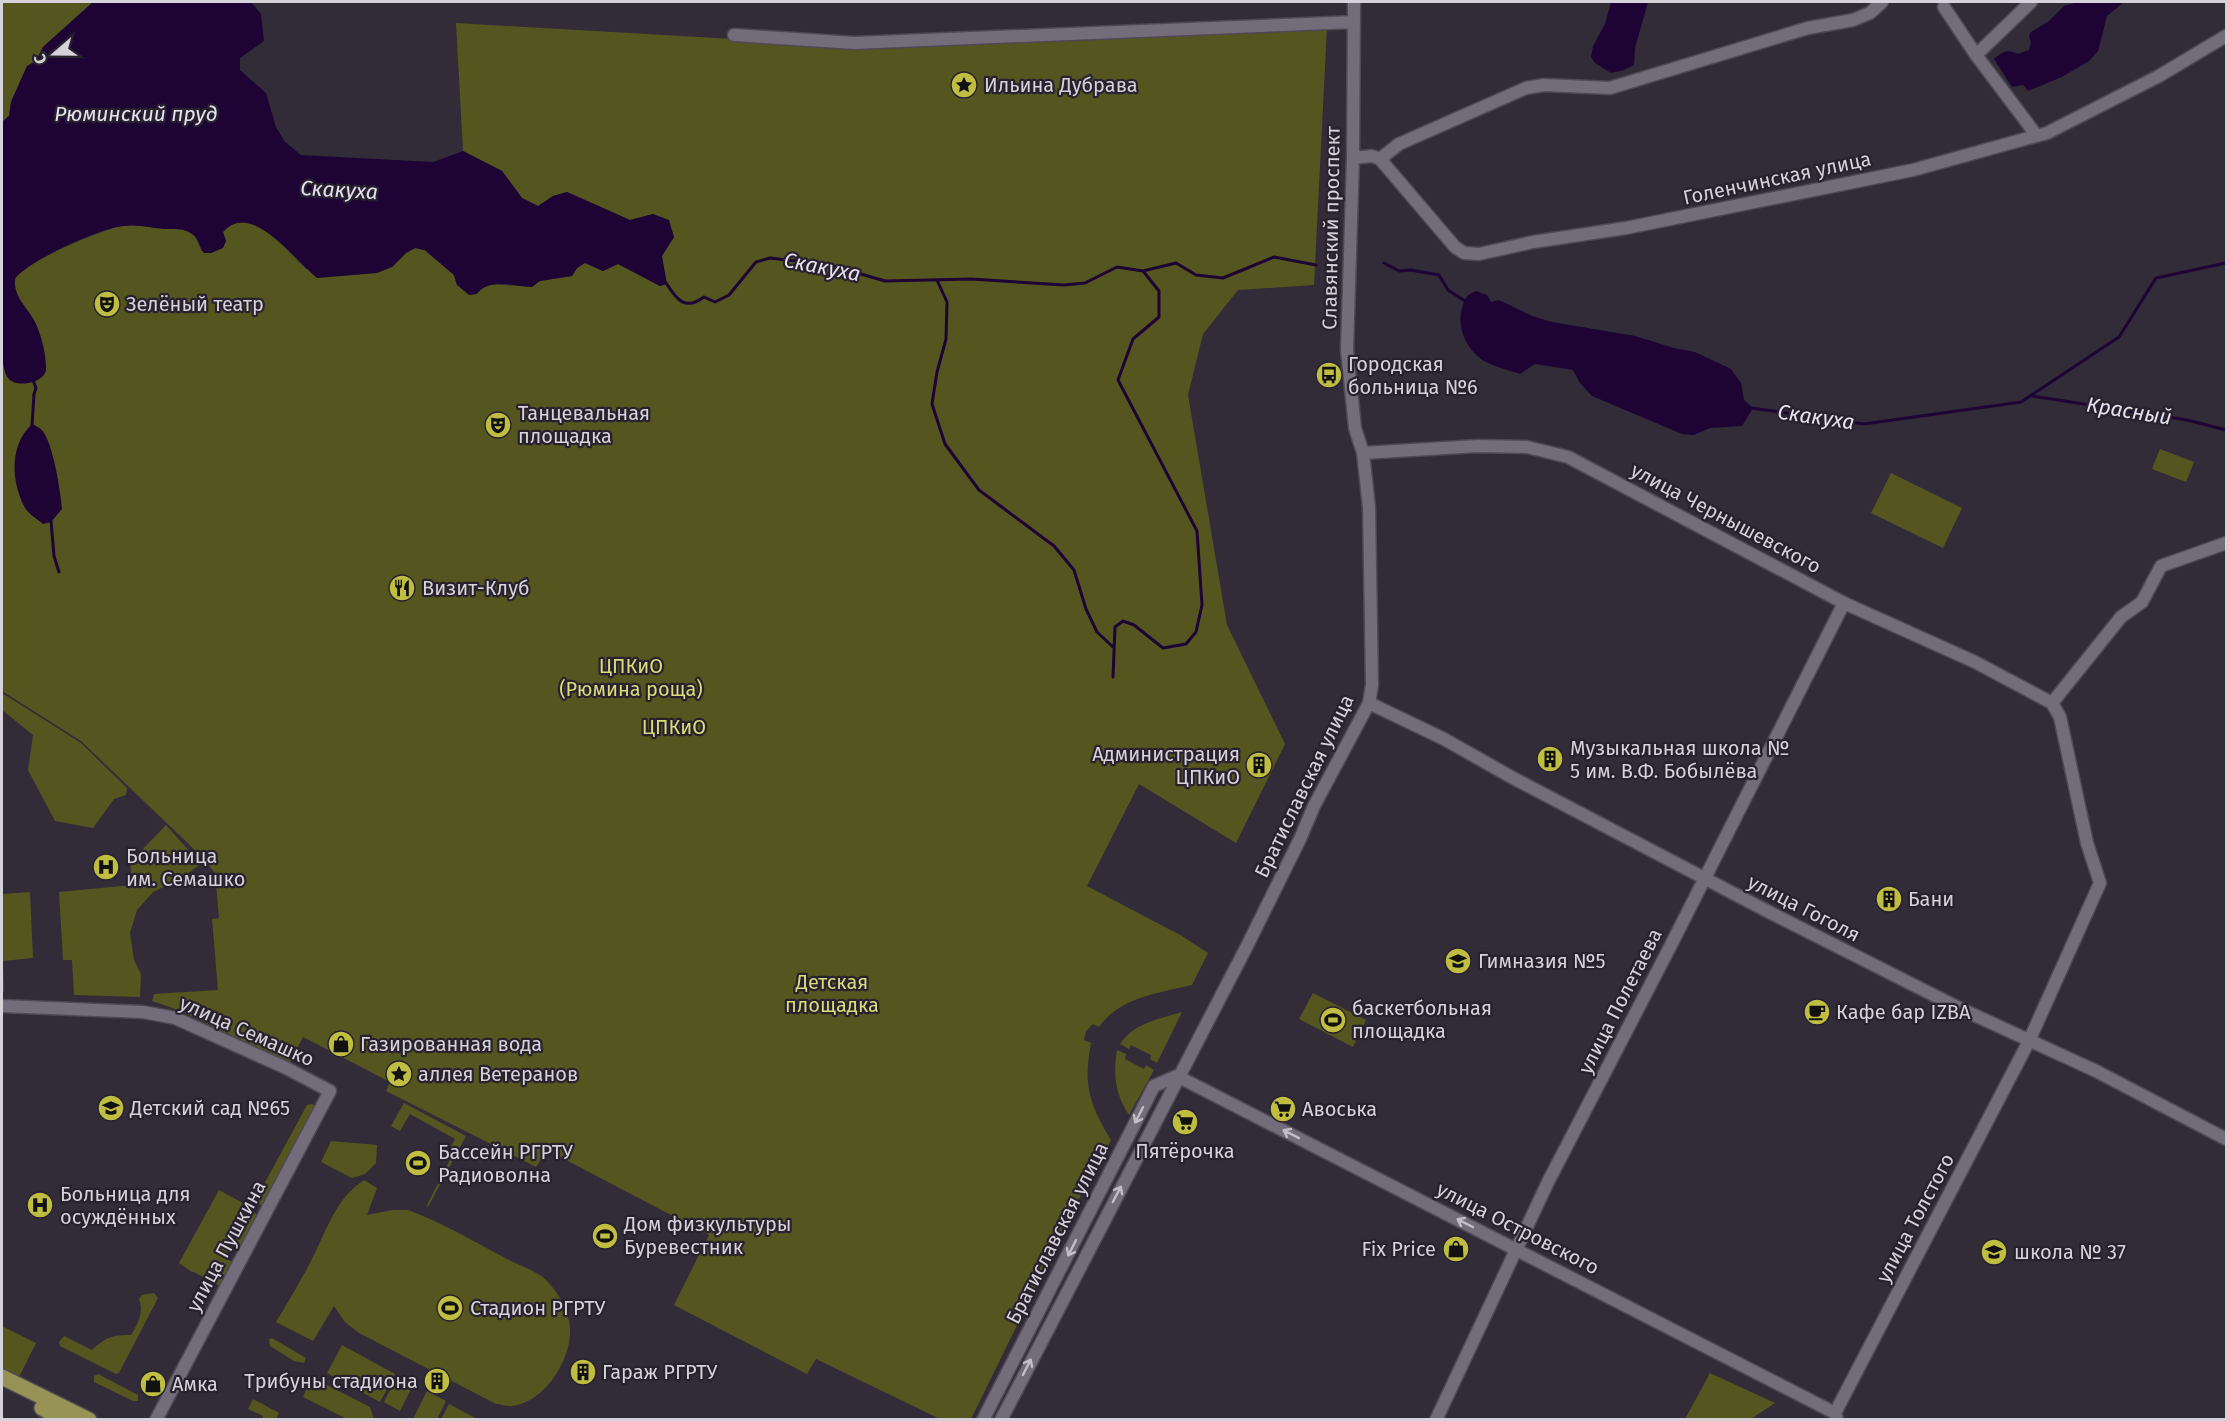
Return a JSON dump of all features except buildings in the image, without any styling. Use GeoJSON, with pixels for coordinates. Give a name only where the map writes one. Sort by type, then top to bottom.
{"type":"FeatureCollection","features":[{"type":"Feature","properties":{"kind":"main road"},"geometry":{"type":"LineString","coordinates":[[2,1377],[89,1419]]}},
{"type":"Feature","properties":{"kind":"main road"},"geometry":{"type":"LineString","coordinates":[[2,1388],[64,1419]]}},
{"type":"Feature","properties":{"kind":"street","name":"Славянский проспект"},"geometry":{"type":"LineString","coordinates":[[1354,2],[1353,158],[1347,350],[1355,428],[1363,453]]}},
{"type":"Feature","properties":{"kind":"street"},"geometry":{"type":"LineString","coordinates":[[1353,158],[1372,156],[1380,159],[1399,144],[1526,88],[1544,85],[1610,88],[1808,28],[1853,20],[1870,13],[1882,2]]}},
{"type":"Feature","properties":{"kind":"street"},"geometry":{"type":"LineString","coordinates":[[1976,55],[2031,2]]}},
{"type":"Feature","properties":{"kind":"street"},"geometry":{"type":"LineString","coordinates":[[1944,7],[1976,55],[2037,136]]}},
{"type":"Feature","properties":{"kind":"street"},"geometry":{"type":"LineString","coordinates":[[734,35],[854,44],[1354,22]]}},
{"type":"Feature","properties":{"kind":"street","name":"Голенчинская улица"},"geometry":{"type":"LineString","coordinates":[[1380,159],[1455,248],[1464,253],[1479,254],[1533,242],[1626,228],[1913,170],[2048,134],[2159,76],[2226,36]]}},
{"type":"Feature","properties":{"kind":"street","name":"улица Чернышевского"},"geometry":{"type":"LineString","coordinates":[[1363,453],[1478,446],[1527,447],[1568,457],[1844,603],[1975,662],[2052,703]]}},
{"type":"Feature","properties":{"kind":"street","name":"Братиславская улица"},"geometry":{"type":"LineString","coordinates":[[1001,1419],[1177,1076],[1247,946],[1319,797],[1369,703],[1372,685],[1371,560],[1369,507],[1363,453]]}},
{"type":"Feature","properties":{"kind":"street"},"geometry":{"type":"LineString","coordinates":[[2052,703],[2121,617],[2142,602],[2161,566],[2226,543]]}},
{"type":"Feature","properties":{"kind":"street","name":"улица Полетаева"},"geometry":{"type":"LineString","coordinates":[[1436,1419],[1548,1182],[1844,603]]}},
{"type":"Feature","properties":{"kind":"street","name":"улица Гоголя"},"geometry":{"type":"LineString","coordinates":[[1369,703],[1444,739],[1523,784],[1869,963],[2096,1071],[2226,1139]]}},
{"type":"Feature","properties":{"kind":"street","name":"улица Толстого"},"geometry":{"type":"LineString","coordinates":[[1836,1416],[2029,1041],[2100,883],[2087,843],[2060,717],[2052,703]]}},
{"type":"Feature","properties":{"kind":"street","name":"улица Семашко"},"geometry":{"type":"LineString","coordinates":[[2,1006],[142,1012],[175,1018],[286,1068],[330,1091]]}},
{"type":"Feature","properties":{"kind":"street","name":"Братиславская улица"},"geometry":{"type":"LineString","coordinates":[[983,1419],[1154,1086],[1177,1076]]}},
{"type":"Feature","properties":{"kind":"street","name":"улица Островского"},"geometry":{"type":"LineString","coordinates":[[1177,1076],[1836,1416]]}},
{"type":"Feature","properties":{"kind":"street","name":"улица Пушкина"},"geometry":{"type":"LineString","coordinates":[[156,1419],[330,1091]]}},
{"type":"Feature","properties":{"kind":"green space"},"geometry":{"type":"Polygon","coordinates":[[[2,2],[93,2],[43,47],[36,61],[27,66],[11,102],[9,116],[2,122],[2,2]]]}},
{"type":"Feature","properties":{"kind":"green space","name":"ЦПКиО"},"geometry":{"type":"Polygon","coordinates":[[[456,23],[853,46],[1327,27],[1314,285],[1238,290],[1203,334],[1188,395],[1227,625],[1285,744],[1236,843],[1139,784],[1087,886],[1182,936],[1208,953],[1192,985],[1129,1003],[1108,1017],[1099,1027],[1093,1024],[1086,1031],[1084,1040],[1091,1043],[1088,1071],[1090,1094],[1097,1115],[1111,1140],[1103,1156],[1098,1160],[971,1419],[940,1419],[816,1359],[807,1374],[674,1305],[709,1235],[547,1150],[536,1167],[386,1091],[390,1082],[303,1037],[290,1063],[178,1010],[152,1001],[154,994],[218,990],[212,919],[219,918],[216,883],[220,879],[199,854],[81,741],[2,691],[2,355],[8,378],[35,322],[21,303],[15,287],[15,281],[20,274],[30,266],[79,241],[126,225],[180,228],[194,235],[204,253],[211,253],[223,247],[226,241],[223,232],[234,224],[245,223],[268,232],[306,269],[392,267],[406,253],[415,248],[424,250],[454,275],[457,285],[482,287],[490,284],[532,287],[539,281],[572,276],[577,268],[585,263],[603,271],[618,264],[660,286],[664,274],[662,256],[674,237],[653,214],[630,220],[567,192],[553,196],[538,206],[522,198],[502,171],[463,151],[456,23]]]}},
{"type":"Feature","properties":{"kind":"green space"},"geometry":{"type":"Polygon","coordinates":[[[2160,449],[2194,462],[2186,482],[2152,469],[2160,449]]]}},
{"type":"Feature","properties":{"kind":"green space"},"geometry":{"type":"Polygon","coordinates":[[[1891,473],[1962,508],[1943,548],[1871,513],[1891,473]]]}},
{"type":"Feature","properties":{"kind":"green space"},"geometry":{"type":"Polygon","coordinates":[[[2,693],[81,743],[127,788],[126,795],[114,799],[93,828],[55,821],[28,770],[33,735],[2,710],[2,693]]]}},
{"type":"Feature","properties":{"kind":"green space"},"geometry":{"type":"Polygon","coordinates":[[[166,825],[201,864],[180,879],[153,892],[137,910],[130,933],[134,960],[141,974],[140,997],[74,995],[72,960],[63,960],[59,892],[132,885],[130,859],[166,825]]]}},
{"type":"Feature","properties":{"kind":"green space"},"geometry":{"type":"Polygon","coordinates":[[[30,892],[33,958],[3,961],[4,992],[2,992],[2,894],[30,892]]]}},
{"type":"Feature","properties":{"kind":"green space","name":"баскетбольная площадка"},"geometry":{"type":"Polygon","coordinates":[[[1313,993],[1366,1020],[1353,1047],[1299,1019],[1313,993]]]}},
{"type":"Feature","properties":{"kind":"green space"},"geometry":{"type":"Polygon","coordinates":[[[1182,1012],[1157,1063],[1150,1059],[1151,1055],[1131,1045],[1129,1049],[1120,1044],[1140,1026],[1182,1012]]]}},
{"type":"Feature","properties":{"kind":"green space"},"geometry":{"type":"Polygon","coordinates":[[[1117,1050],[1126,1054],[1125,1059],[1144,1069],[1146,1065],[1154,1070],[1129,1115],[1116,1084],[1117,1050]]]}},
{"type":"Feature","properties":{"kind":"green space"},"geometry":{"type":"Polygon","coordinates":[[[404,1103],[466,1136],[426,1207],[451,1158],[446,1155],[455,1139],[410,1114],[400,1131],[391,1126],[404,1103]]]}},
{"type":"Feature","properties":{"kind":"green space"},"geometry":{"type":"Polygon","coordinates":[[[307,1105],[316,1106],[266,1205],[256,1203],[256,1199],[307,1105]]]}},
{"type":"Feature","properties":{"kind":"green space"},"geometry":{"type":"Polygon","coordinates":[[[331,1141],[377,1145],[376,1163],[365,1174],[352,1178],[321,1162],[331,1141]]]}},
{"type":"Feature","properties":{"kind":"green space","name":"Стадион РГРТУ"},"geometry":{"type":"Polygon","coordinates":[[[364,1180],[377,1188],[367,1215],[392,1210],[408,1210],[421,1215],[535,1272],[551,1286],[560,1297],[566,1310],[570,1330],[566,1355],[544,1390],[521,1404],[509,1406],[496,1404],[359,1333],[345,1322],[334,1306],[313,1341],[276,1322],[307,1269],[338,1206],[364,1180]]]}},
{"type":"Feature","properties":{"kind":"green space"},"geometry":{"type":"Polygon","coordinates":[[[219,1190],[252,1208],[251,1211],[258,1218],[243,1245],[230,1247],[224,1258],[235,1263],[222,1287],[179,1263],[219,1190]]]}},
{"type":"Feature","properties":{"kind":"green space"},"geometry":{"type":"Polygon","coordinates":[[[154,1293],[158,1298],[119,1373],[116,1374],[60,1346],[59,1342],[64,1336],[92,1350],[110,1338],[131,1335],[141,1313],[139,1299],[142,1295],[154,1293]]]}},
{"type":"Feature","properties":{"kind":"green space"},"geometry":{"type":"Polygon","coordinates":[[[2,1326],[36,1343],[18,1379],[2,1371],[2,1326]]]}},
{"type":"Feature","properties":{"kind":"green space"},"geometry":{"type":"Polygon","coordinates":[[[272,1338],[306,1358],[304,1363],[294,1361],[270,1346],[269,1339],[272,1338]]]}},
{"type":"Feature","properties":{"kind":"green space"},"geometry":{"type":"Polygon","coordinates":[[[342,1345],[395,1374],[380,1402],[327,1373],[342,1345]]]}},
{"type":"Feature","properties":{"kind":"green space"},"geometry":{"type":"Polygon","coordinates":[[[1710,1373],[1775,1403],[1751,1419],[1685,1419],[1710,1373]]]}},
{"type":"Feature","properties":{"kind":"green space"},"geometry":{"type":"Polygon","coordinates":[[[98,1374],[138,1395],[138,1401],[133,1401],[94,1382],[94,1376],[98,1374]]]}},
{"type":"Feature","properties":{"kind":"green space"},"geometry":{"type":"Polygon","coordinates":[[[397,1376],[413,1385],[400,1411],[384,1402],[397,1376]]]}},
{"type":"Feature","properties":{"kind":"green space"},"geometry":{"type":"Polygon","coordinates":[[[317,1380],[370,1407],[374,1419],[347,1419],[303,1397],[308,1385],[317,1380]]]}},
{"type":"Feature","properties":{"kind":"green space"},"geometry":{"type":"Polygon","coordinates":[[[427,1391],[446,1401],[437,1419],[413,1419],[427,1391]]]}},
{"type":"Feature","properties":{"kind":"green space"},"geometry":{"type":"Polygon","coordinates":[[[253,1399],[279,1413],[276,1419],[262,1419],[263,1416],[248,1409],[253,1399]]]}},
{"type":"Feature","properties":{"kind":"green space"},"geometry":{"type":"Polygon","coordinates":[[[449,1404],[477,1419],[441,1419],[449,1404]]]}},
{"type":"Feature","properties":{"kind":"water","name":"Рюминский пруд"},"geometry":{"type":"Polygon","coordinates":[[[93,2],[251,2],[261,14],[264,41],[240,58],[240,70],[266,93],[276,127],[285,142],[301,155],[433,162],[463,151],[502,171],[522,198],[538,206],[553,196],[567,192],[630,220],[653,214],[669,220],[674,237],[662,256],[667,284],[660,286],[618,264],[603,271],[585,263],[577,268],[572,276],[540,281],[532,287],[495,284],[482,289],[477,294],[469,295],[457,285],[454,275],[425,250],[415,248],[406,253],[392,267],[377,273],[317,278],[272,236],[259,227],[246,223],[234,224],[223,232],[226,241],[223,248],[211,253],[204,253],[197,238],[186,231],[124,226],[99,232],[66,246],[35,263],[15,278],[16,291],[33,318],[40,335],[46,369],[41,378],[35,381],[23,384],[12,381],[6,373],[2,355],[2,122],[9,116],[11,102],[27,66],[36,61],[43,47],[93,2]]]}},
{"type":"Feature","properties":{"kind":"water"},"geometry":{"type":"Polygon","coordinates":[[[1611,2],[1648,2],[1635,48],[1634,65],[1611,73],[1595,63],[1591,57],[1593,46],[1605,24],[1611,2]]]}},
{"type":"Feature","properties":{"kind":"water"},"geometry":{"type":"Polygon","coordinates":[[[2078,2],[2124,2],[2107,16],[2098,51],[2089,61],[2062,77],[2028,91],[2023,85],[2012,87],[1994,59],[2006,52],[2018,54],[2029,50],[2031,32],[2049,21],[2064,6],[2078,2]]]}},
{"type":"Feature","properties":{"kind":"water"},"geometry":{"type":"Polygon","coordinates":[[[1476,291],[1487,295],[1491,302],[1499,300],[1532,316],[1552,322],[1635,336],[1695,352],[1731,369],[1741,383],[1744,400],[1753,408],[1742,426],[1710,428],[1694,435],[1682,434],[1592,396],[1580,383],[1573,370],[1535,364],[1520,374],[1488,363],[1473,352],[1465,340],[1461,327],[1460,320],[1464,302],[1476,291]]]}},
{"type":"Feature","properties":{"kind":"water"},"geometry":{"type":"Polygon","coordinates":[[[32,424],[43,431],[48,440],[54,459],[62,509],[51,522],[43,524],[25,508],[15,476],[19,442],[32,424]]]}},
{"type":"Feature","properties":{"kind":"waterway","name":"Скакуха"},"geometry":{"type":"LineString","coordinates":[[666,283],[673,294],[686,303],[704,297],[715,302],[729,295],[756,262],[770,258],[830,265],[885,281],[971,279],[1064,285],[1085,283],[1117,267],[1143,271],[1176,263],[1196,275],[1223,278],[1274,257],[1316,265]]}},
{"type":"Feature","properties":{"kind":"waterway","name":"Скакуха"},"geometry":{"type":"LineString","coordinates":[[1384,263],[1399,271],[1411,270],[1439,275],[1448,290],[1465,301]]}},
{"type":"Feature","properties":{"kind":"waterway","name":"Скакуха"},"geometry":{"type":"LineString","coordinates":[[1751,408],[1864,424],[2021,402],[2119,337],[2156,278],[2226,263]]}},
{"type":"Feature","properties":{"kind":"waterway"},"geometry":{"type":"LineString","coordinates":[[1113,677],[1115,627],[1123,621],[1134,625],[1163,648],[1186,644],[1196,632],[1202,605],[1197,531],[1118,380],[1133,339],[1159,317],[1159,291],[1143,271]]}},
{"type":"Feature","properties":{"kind":"waterway"},"geometry":{"type":"LineString","coordinates":[[937,280],[947,302],[946,339],[937,372],[932,404],[945,444],[979,490],[1054,546],[1074,570],[1086,609],[1097,632],[1113,647]]}},
{"type":"Feature","properties":{"kind":"waterway"},"geometry":{"type":"LineString","coordinates":[[32,426],[36,388],[33,380]]}},
{"type":"Feature","properties":{"kind":"waterway","name":"Красный"},"geometry":{"type":"LineString","coordinates":[[2032,396],[2187,420],[2226,430]]}},
{"type":"Feature","properties":{"kind":"waterway"},"geometry":{"type":"LineString","coordinates":[[51,521],[54,556],[59,572]]}},
{"type":"Feature","properties":{"kind":"place","name":"Ильина Дубрава"},"geometry":{"type":"Point","coordinates":[964,85]}},
{"type":"Feature","properties":{"kind":"place","name":"Зелёный театр"},"geometry":{"type":"Point","coordinates":[107,304]}},
{"type":"Feature","properties":{"kind":"place","name":"Городская больница №6"},"geometry":{"type":"Point","coordinates":[1329,375]}},
{"type":"Feature","properties":{"kind":"place","name":"Танцевальная площадка"},"geometry":{"type":"Point","coordinates":[498,425]}},
{"type":"Feature","properties":{"kind":"place","name":"Визит-Клуб"},"geometry":{"type":"Point","coordinates":[402,588]}},
{"type":"Feature","properties":{"kind":"place","name":"Музыкальная школа № 5 им. В.Ф. Бобылёва"},"geometry":{"type":"Point","coordinates":[1550,759]}},
{"type":"Feature","properties":{"kind":"place","name":"Администрация ЦПКиО"},"geometry":{"type":"Point","coordinates":[1259,765]}},
{"type":"Feature","properties":{"kind":"place","name":"Больница им. Семашко"},"geometry":{"type":"Point","coordinates":[106,867]}},
{"type":"Feature","properties":{"kind":"place","name":"Бани"},"geometry":{"type":"Point","coordinates":[1889,899]}},
{"type":"Feature","properties":{"kind":"place","name":"Гимназия №5"},"geometry":{"type":"Point","coordinates":[1458,961]}},
{"type":"Feature","properties":{"kind":"place","name":"Кафе бар IZBA"},"geometry":{"type":"Point","coordinates":[1817,1012]}},
{"type":"Feature","properties":{"kind":"place","name":"баскетбольная площадка"},"geometry":{"type":"Point","coordinates":[1333,1020]}},
{"type":"Feature","properties":{"kind":"place","name":"Газированная вода"},"geometry":{"type":"Point","coordinates":[341,1044]}},
{"type":"Feature","properties":{"kind":"place","name":"аллея Ветеранов"},"geometry":{"type":"Point","coordinates":[399,1074]}},
{"type":"Feature","properties":{"kind":"place","name":"Детский сад №65"},"geometry":{"type":"Point","coordinates":[111,1108]}},
{"type":"Feature","properties":{"kind":"place","name":"Авоська"},"geometry":{"type":"Point","coordinates":[1283,1109]}},
{"type":"Feature","properties":{"kind":"place","name":"Пятёрочка"},"geometry":{"type":"Point","coordinates":[1185,1122]}},
{"type":"Feature","properties":{"kind":"place","name":"Бассейн РГРТУ Радиоволна"},"geometry":{"type":"Point","coordinates":[418,1163]}},
{"type":"Feature","properties":{"kind":"place","name":"Больница для осуждённых"},"geometry":{"type":"Point","coordinates":[40,1205]}},
{"type":"Feature","properties":{"kind":"place","name":"Дом физкультуры Буревестник"},"geometry":{"type":"Point","coordinates":[605,1236]}},
{"type":"Feature","properties":{"kind":"place","name":"Fix Price"},"geometry":{"type":"Point","coordinates":[1456,1249]}},
{"type":"Feature","properties":{"kind":"place","name":"школа № 37"},"geometry":{"type":"Point","coordinates":[1994,1252]}},
{"type":"Feature","properties":{"kind":"place","name":"Стадион РГРТУ"},"geometry":{"type":"Point","coordinates":[450,1308]}},
{"type":"Feature","properties":{"kind":"place","name":"Гараж РГРТУ"},"geometry":{"type":"Point","coordinates":[583,1372]}},
{"type":"Feature","properties":{"kind":"place","name":"Трибуны стадиона"},"geometry":{"type":"Point","coordinates":[437,1381]}},
{"type":"Feature","properties":{"kind":"place","name":"Амка"},"geometry":{"type":"Point","coordinates":[153,1384]}},
{"type":"Feature","properties":{"kind":"park label","name":"ЦПКиО (Рюмина роща)"},"geometry":{"type":"Point","coordinates":[631,678]}},
{"type":"Feature","properties":{"kind":"park label","name":"Детская площадка"},"geometry":{"type":"Point","coordinates":[832,994]}}]}
